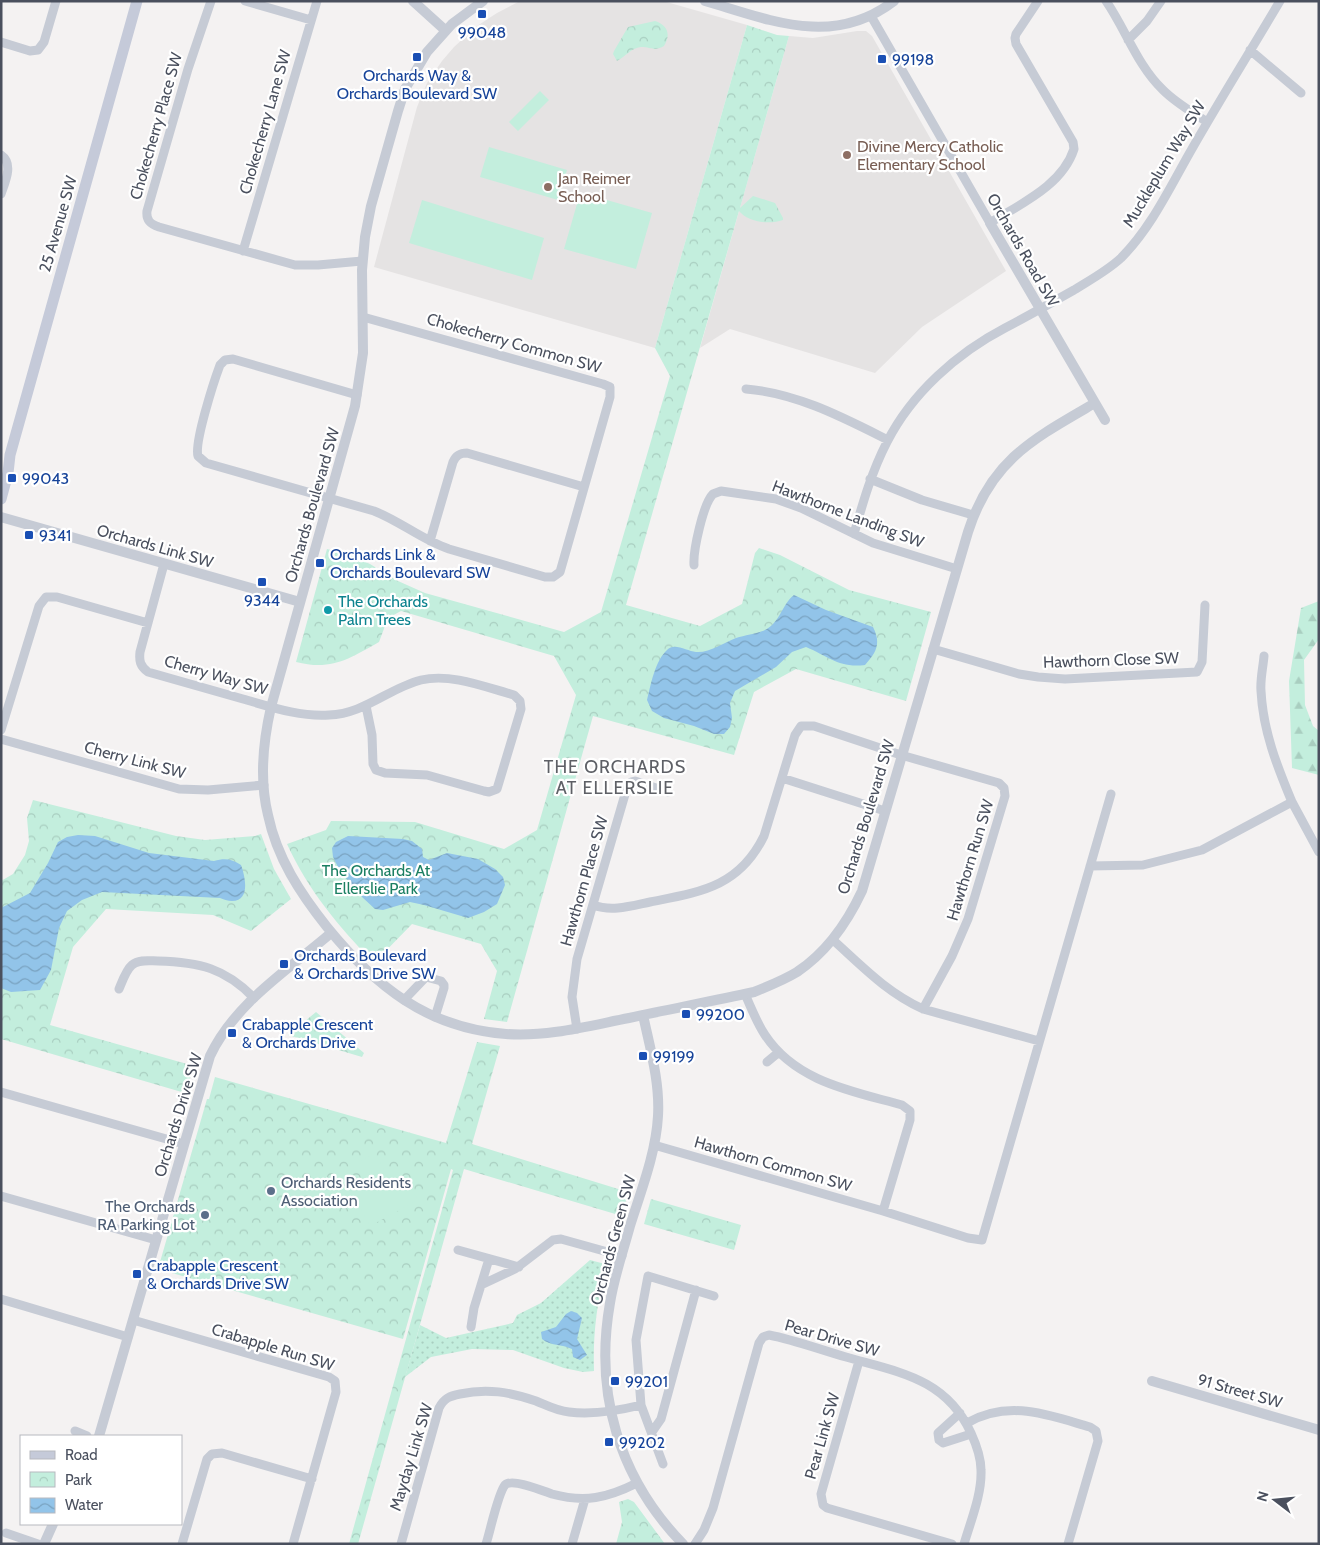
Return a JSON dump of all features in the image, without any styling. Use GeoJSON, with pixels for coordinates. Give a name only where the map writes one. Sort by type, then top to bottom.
{"type":"FeatureCollection","features":[{"type":"Feature","properties":{"kind":"main road","name":"25 Avenue SW"},"geometry":{"type":"LineString","coordinates":[[1,498],[8,473],[10,455],[137,1]]}},
{"type":"Feature","properties":{"kind":"main road","name":"25 Avenue SW"},"geometry":{"type":"LineString","coordinates":[[1,471],[10,455]]}},
{"type":"Feature","properties":{"kind":"street"},"geometry":{"type":"LineString","coordinates":[[1,42],[30,51],[38,50],[44,42],[56,1]]}},
{"type":"Feature","properties":{"kind":"street","name":"Chokecherry Place SW"},"geometry":{"type":"LineString","coordinates":[[211,1],[188,69],[146,215],[149,222],[154,225],[302,266],[362,261]]}},
{"type":"Feature","properties":{"kind":"street"},"geometry":{"type":"LineString","coordinates":[[245,1],[311,20]]}},
{"type":"Feature","properties":{"kind":"street","name":"Chokecherry Lane SW"},"geometry":{"type":"LineString","coordinates":[[243,250],[317,1]]}},
{"type":"Feature","properties":{"kind":"street"},"geometry":{"type":"LineString","coordinates":[[412,1],[445,30]]}},
{"type":"Feature","properties":{"kind":"street","name":"Orchards Boulevard SW"},"geometry":{"type":"LineString","coordinates":[[483,1],[445,30],[418,65],[401,100],[370,206],[362,261],[363,353],[357,395],[271,707],[264,750],[264,785],[269,822],[284,864],[300,893],[331,933],[376,981],[404,1000],[435,1017],[466,1028],[506,1034],[552,1033],[754,992],[797,972],[812,961],[833,940],[847,919],[862,890],[901,754],[979,502],[994,477],[1017,453],[1051,428],[1095,403]]}},
{"type":"Feature","properties":{"kind":"street"},"geometry":{"type":"LineString","coordinates":[[705,1],[790,25],[808,28],[828,27],[871,16],[894,1]]}},
{"type":"Feature","properties":{"kind":"street"},"geometry":{"type":"LineString","coordinates":[[990,223],[1033,197],[1047,186],[1068,162],[1074,149],[1073,142],[1016,44],[1016,34],[1038,1]]}},
{"type":"Feature","properties":{"kind":"street"},"geometry":{"type":"LineString","coordinates":[[1106,1],[1146,70],[1161,88],[1177,102],[1207,122]]}},
{"type":"Feature","properties":{"kind":"street"},"geometry":{"type":"LineString","coordinates":[[1128,40],[1147,21],[1161,1]]}},
{"type":"Feature","properties":{"kind":"street","name":"Muckleplum Way SW"},"geometry":{"type":"LineString","coordinates":[[854,534],[870,479],[888,440],[914,402],[944,371],[981,342],[1040,310],[1107,269],[1133,244],[1152,219],[1207,122],[1280,1]]}},
{"type":"Feature","properties":{"kind":"street","name":"Orchards Road SW"},"geometry":{"type":"LineString","coordinates":[[871,16],[1105,420]]}},
{"type":"Feature","properties":{"kind":"street"},"geometry":{"type":"LineString","coordinates":[[1250,50],[1302,93]]}},
{"type":"Feature","properties":{"kind":"street"},"geometry":{"type":"LineString","coordinates":[[1,194],[8,171],[4,157]]}},
{"type":"Feature","properties":{"kind":"street","name":"Chokecherry Common SW"},"geometry":{"type":"LineString","coordinates":[[357,395],[233,358],[228,359],[222,362],[218,369],[197,447],[198,456],[206,463],[382,514],[430,541],[449,549],[553,578],[561,569],[611,390],[607,386],[363,317]]}},
{"type":"Feature","properties":{"kind":"street"},"geometry":{"type":"LineString","coordinates":[[746,389],[762,390],[802,402],[853,422],[888,440]]}},
{"type":"Feature","properties":{"kind":"street"},"geometry":{"type":"LineString","coordinates":[[430,541],[453,462],[461,454],[467,453],[584,487]]}},
{"type":"Feature","properties":{"kind":"street"},"geometry":{"type":"LineString","coordinates":[[870,479],[922,500],[974,515]]}},
{"type":"Feature","properties":{"kind":"street","name":"Hawthorne Landing SW"},"geometry":{"type":"LineString","coordinates":[[694,566],[694,549],[707,503],[716,492],[748,494],[776,499],[801,508],[854,534],[894,550],[957,569]]}},
{"type":"Feature","properties":{"kind":"street","name":"Orchards Link SW"},"geometry":{"type":"LineString","coordinates":[[1,517],[300,602]]}},
{"type":"Feature","properties":{"kind":"street","name":"Cherry Way SW"},"geometry":{"type":"LineString","coordinates":[[164,564],[139,658],[142,668],[148,672],[271,707]]}},
{"type":"Feature","properties":{"kind":"street"},"geometry":{"type":"LineString","coordinates":[[1,730],[39,606],[46,597],[57,597],[148,623]]}},
{"type":"Feature","properties":{"kind":"street","name":"Hawthorn Close SW"},"geometry":{"type":"LineString","coordinates":[[933,649],[1019,674],[1038,677],[1065,679],[1197,672],[1202,662],[1205,605]]}},
{"type":"Feature","properties":{"kind":"street"},"geometry":{"type":"LineString","coordinates":[[1264,656],[1261,689],[1265,729],[1274,760],[1292,802],[1319,852]]}},
{"type":"Feature","properties":{"kind":"street"},"geometry":{"type":"LineString","coordinates":[[271,707],[302,714],[327,715],[344,713],[366,706],[426,676],[466,682],[514,696],[520,701],[521,709],[500,785],[497,789],[490,792],[427,775],[385,773],[376,770],[372,764],[372,735],[366,706]]}},
{"type":"Feature","properties":{"kind":"street"},"geometry":{"type":"LineString","coordinates":[[593,905],[606,908],[625,907],[698,892],[717,885],[732,876],[758,849],[769,824],[795,735],[801,726],[814,726],[901,754]]}},
{"type":"Feature","properties":{"kind":"street","name":"Cherry Link SW"},"geometry":{"type":"LineString","coordinates":[[1,739],[179,789],[208,790],[264,785]]}},
{"type":"Feature","properties":{"kind":"street","name":"Hawthorn Run SW"},"geometry":{"type":"LineString","coordinates":[[901,754],[999,783],[1005,791],[968,919],[952,956],[923,1009]]}},
{"type":"Feature","properties":{"kind":"street"},"geometry":{"type":"LineString","coordinates":[[782,778],[885,811]]}},
{"type":"Feature","properties":{"kind":"street","name":"Hawthorn Place SW"},"geometry":{"type":"LineString","coordinates":[[577,1028],[572,997],[577,959],[628,786],[631,782],[638,781],[668,792]]}},
{"type":"Feature","properties":{"kind":"street"},"geometry":{"type":"LineString","coordinates":[[833,940],[883,986],[899,997],[923,1009],[1039,1040],[1111,794]]}},
{"type":"Feature","properties":{"kind":"street"},"geometry":{"type":"LineString","coordinates":[[1090,866],[1143,865],[1202,850],[1292,802]]}},
{"type":"Feature","properties":{"kind":"street","name":"Orchards Drive SW"},"geometry":{"type":"LineString","coordinates":[[99,1435],[212,1051],[228,1025],[254,998],[331,933]]}},
{"type":"Feature","properties":{"kind":"street"},"geometry":{"type":"LineString","coordinates":[[119,989],[128,969],[134,963],[145,961],[178,962],[203,966],[225,974],[238,982],[254,998]]}},
{"type":"Feature","properties":{"kind":"street"},"geometry":{"type":"LineString","coordinates":[[404,1000],[426,977],[441,981],[444,988],[435,1017]]}},
{"type":"Feature","properties":{"kind":"street"},"geometry":{"type":"LineString","coordinates":[[745,994],[761,1028],[778,1052],[800,1069],[822,1082],[902,1105],[910,1112],[910,1120],[883,1211]]}},
{"type":"Feature","properties":{"kind":"street","name":"Orchards Green SW"},"geometry":{"type":"LineString","coordinates":[[643,1015],[656,1079],[658,1117],[654,1145],[610,1303],[605,1345],[606,1384],[610,1411],[622,1451],[637,1483],[659,1516],[683,1544]]}},
{"type":"Feature","properties":{"kind":"street","name":"Hawthorn Common SW"},"geometry":{"type":"LineString","coordinates":[[654,1145],[883,1211],[968,1238],[982,1240],[1039,1040]]}},
{"type":"Feature","properties":{"kind":"street"},"geometry":{"type":"LineString","coordinates":[[767,1062],[778,1052]]}},
{"type":"Feature","properties":{"kind":"street"},"geometry":{"type":"LineString","coordinates":[[1,1092],[184,1144]]}},
{"type":"Feature","properties":{"kind":"street"},"geometry":{"type":"LineString","coordinates":[[1,1196],[156,1240]]}},
{"type":"Feature","properties":{"kind":"street"},"geometry":{"type":"LineString","coordinates":[[481,1285],[518,1267],[553,1240],[561,1239],[622,1256]]}},
{"type":"Feature","properties":{"kind":"street"},"geometry":{"type":"LineString","coordinates":[[458,1250],[518,1267]]}},
{"type":"Feature","properties":{"kind":"street"},"geometry":{"type":"LineString","coordinates":[[471,1327],[474,1308],[489,1259]]}},
{"type":"Feature","properties":{"kind":"street"},"geometry":{"type":"LineString","coordinates":[[663,1464],[641,1405],[636,1340],[648,1276],[714,1296]]}},
{"type":"Feature","properties":{"kind":"street"},"geometry":{"type":"LineString","coordinates":[[652,1432],[661,1419],[696,1290]]}},
{"type":"Feature","properties":{"kind":"street"},"geometry":{"type":"LineString","coordinates":[[1,1299],[128,1337]]}},
{"type":"Feature","properties":{"kind":"street","name":"Crabapple Run SW"},"geometry":{"type":"LineString","coordinates":[[133,1320],[333,1378],[337,1384],[336,1392],[293,1544]]}},
{"type":"Feature","properties":{"kind":"street","name":"Pear Drive SW"},"geometry":{"type":"LineString","coordinates":[[695,1544],[704,1530],[713,1508],[759,1343],[763,1337],[773,1336],[897,1372],[926,1384],[951,1401],[967,1423],[978,1452],[981,1469],[980,1484],[964,1544]]}},
{"type":"Feature","properties":{"kind":"street","name":"Pear Link SW"},"geometry":{"type":"LineString","coordinates":[[859,1361],[821,1494],[823,1505],[827,1508],[952,1544]]}},
{"type":"Feature","properties":{"kind":"street","name":"91 Street SW"},"geometry":{"type":"LineString","coordinates":[[1152,1381],[1319,1430]]}},
{"type":"Feature","properties":{"kind":"street","name":"Mayday Link SW"},"geometry":{"type":"LineString","coordinates":[[401,1544],[439,1408],[447,1398],[476,1391],[497,1391],[515,1394],[565,1412],[588,1414],[641,1405]]}},
{"type":"Feature","properties":{"kind":"street"},"geometry":{"type":"LineString","coordinates":[[967,1423],[973,1419],[996,1412],[1031,1410],[1090,1427],[1096,1431],[1098,1441],[1068,1544]]}},
{"type":"Feature","properties":{"kind":"street"},"geometry":{"type":"LineString","coordinates":[[960,1413],[938,1433],[939,1440],[943,1443],[949,1442],[971,1434]]}},
{"type":"Feature","properties":{"kind":"street"},"geometry":{"type":"LineString","coordinates":[[75,1431],[85,1435]]}},
{"type":"Feature","properties":{"kind":"street"},"geometry":{"type":"LineString","coordinates":[[182,1544],[184,1522],[207,1459],[212,1454],[222,1453],[312,1479]]}},
{"type":"Feature","properties":{"kind":"street"},"geometry":{"type":"LineString","coordinates":[[486,1544],[501,1493],[508,1483],[517,1483],[569,1498],[585,1499],[610,1496],[637,1483]]}},
{"type":"Feature","properties":{"kind":"street"},"geometry":{"type":"LineString","coordinates":[[572,1544],[585,1499]]}},
{"type":"Feature","properties":{"kind":"street"},"geometry":{"type":"LineString","coordinates":[[44,1544],[53,1525]]}},
{"type":"Feature","properties":{"kind":"street"},"geometry":{"type":"LineString","coordinates":[[6,1533],[38,1544]]}},
{"type":"Feature","properties":{"kind":"shaded area","name":"Jan Reimer School"},"geometry":{"type":"Polygon","coordinates":[[[520,1],[663,1],[747,25],[655,348],[374,267],[417,107],[427,83],[454,47],[477,26],[520,1]]]}},
{"type":"Feature","properties":{"kind":"shaded area","name":"Divine Mercy Catholic Elementary School"},"geometry":{"type":"Polygon","coordinates":[[[866,31],[872,36],[1006,271],[922,327],[875,373],[730,329],[700,348],[789,36],[813,38],[866,31]]]}},
{"type":"Feature","properties":{"kind":"green space"},"geometry":{"type":"Polygon","coordinates":[[[655,21],[663,25],[667,31],[668,34],[664,46],[655,49],[637,48],[617,61],[613,54],[628,27],[655,21]]]}},
{"type":"Feature","properties":{"kind":"green space","name":"The Orchards At Ellerslie Park"},"geometry":{"type":"Polygon","coordinates":[[[747,25],[777,35],[789,36],[740,208],[753,196],[775,203],[783,220],[759,222],[748,218],[739,211],[626,605],[700,626],[742,604],[755,553],[759,548],[780,555],[849,590],[931,612],[906,701],[796,669],[754,692],[734,755],[593,716],[507,1022],[484,1019],[497,971],[481,944],[412,924],[374,963],[325,907],[295,861],[287,844],[326,830],[331,821],[415,822],[504,849],[537,830],[576,695],[554,656],[401,611],[388,618],[379,642],[358,654],[330,664],[320,665],[296,662],[327,549],[350,555],[425,593],[564,632],[601,612],[670,376],[655,348],[747,25]]]}},
{"type":"Feature","properties":{"kind":"green space"},"geometry":{"type":"Polygon","coordinates":[[[540,91],[549,100],[518,131],[509,122],[540,91]]]}},
{"type":"Feature","properties":{"kind":"green space"},"geometry":{"type":"Polygon","coordinates":[[[489,147],[567,170],[558,200],[480,177],[489,147]]]}},
{"type":"Feature","properties":{"kind":"green space"},"geometry":{"type":"Polygon","coordinates":[[[586,194],[652,213],[636,269],[564,249],[579,197],[586,194]]]}},
{"type":"Feature","properties":{"kind":"green space"},"geometry":{"type":"Polygon","coordinates":[[[422,200],[544,238],[532,280],[409,243],[422,200]]]}},
{"type":"Feature","properties":{"kind":"green space"},"geometry":{"type":"Polygon","coordinates":[[[1319,601],[1319,639],[1304,660],[1305,705],[1313,726],[1319,731],[1319,775],[1292,768],[1289,681],[1301,608],[1319,601]]]}},
{"type":"Feature","properties":{"kind":"green space"},"geometry":{"type":"Polygon","coordinates":[[[33,800],[176,836],[205,840],[261,834],[274,869],[291,899],[251,931],[213,915],[106,909],[73,947],[50,1025],[194,1066],[185,1093],[1,1039],[1,881],[13,874],[25,855],[29,841],[27,818],[33,800]]]}},
{"type":"Feature","properties":{"kind":"green space"},"geometry":{"type":"Polygon","coordinates":[[[316,1012],[364,1053],[362,1057],[288,1035],[316,1012]]]}},
{"type":"Feature","properties":{"kind":"green space"},"geometry":{"type":"Polygon","coordinates":[[[477,1042],[500,1046],[472,1144],[628,1192],[622,1216],[464,1169],[358,1544],[349,1544],[453,1170],[451,1169],[403,1339],[158,1269],[215,1077],[446,1143],[477,1042]]]}},
{"type":"Feature","properties":{"kind":"green space"},"geometry":{"type":"Polygon","coordinates":[[[375,1153],[396,1192],[410,1185],[418,1200],[370,1226],[349,1187],[366,1178],[358,1162],[375,1153]]]}},
{"type":"Feature","properties":{"kind":"green space"},"geometry":{"type":"Polygon","coordinates":[[[651,1199],[741,1225],[734,1250],[644,1224],[651,1199]]]}},
{"type":"Feature","properties":{"kind":"green space"},"geometry":{"type":"Polygon","coordinates":[[[590,1260],[605,1264],[596,1322],[594,1371],[583,1372],[564,1368],[513,1350],[472,1349],[431,1357],[405,1377],[420,1325],[446,1338],[513,1323],[517,1315],[541,1303],[590,1260]]]}},
{"type":"Feature","properties":{"kind":"green space"},"geometry":{"type":"Polygon","coordinates":[[[628,1499],[634,1502],[665,1544],[616,1544],[622,1522],[619,1502],[628,1499]]]}},
{"type":"Feature","properties":{"kind":"water"},"geometry":{"type":"Polygon","coordinates":[[[794,595],[826,610],[873,627],[877,643],[875,651],[865,665],[848,665],[834,661],[806,647],[792,652],[776,667],[735,691],[730,703],[732,718],[730,727],[724,734],[714,734],[694,726],[664,718],[652,711],[647,700],[650,687],[656,666],[667,650],[677,647],[696,652],[706,651],[736,638],[765,630],[774,623],[794,595]]]}},
{"type":"Feature","properties":{"kind":"water"},"geometry":{"type":"Polygon","coordinates":[[[78,835],[95,836],[149,853],[214,861],[231,860],[241,865],[245,881],[244,893],[238,900],[232,901],[220,898],[102,892],[82,900],[67,911],[59,928],[51,970],[40,990],[11,992],[1,988],[1,908],[30,893],[58,842],[67,837],[78,835]]]}},
{"type":"Feature","properties":{"kind":"water"},"geometry":{"type":"Polygon","coordinates":[[[348,836],[412,841],[422,849],[423,857],[429,860],[447,853],[478,859],[495,869],[503,877],[505,885],[497,904],[484,912],[468,918],[410,902],[383,910],[375,909],[340,871],[333,857],[332,848],[336,842],[348,836]]]}},
{"type":"Feature","properties":{"kind":"water"},"geometry":{"type":"Polygon","coordinates":[[[571,1311],[577,1313],[582,1318],[577,1339],[587,1355],[580,1360],[573,1357],[572,1349],[549,1343],[542,1339],[541,1332],[556,1327],[566,1314],[571,1311]]]}},
{"type":"Feature","properties":{"kind":"place","name":"99048"},"geometry":{"type":"Point","coordinates":[482,14]}},
{"type":"Feature","properties":{"kind":"place","name":"Orchards Way & Orchards Boulevard SW"},"geometry":{"type":"Point","coordinates":[417,57]}},
{"type":"Feature","properties":{"kind":"place","name":"99198"},"geometry":{"type":"Point","coordinates":[882,59]}},
{"type":"Feature","properties":{"kind":"place","name":"Divine Mercy Catholic Elementary School"},"geometry":{"type":"Point","coordinates":[847,155]}},
{"type":"Feature","properties":{"kind":"place","name":"Jan Reimer School"},"geometry":{"type":"Point","coordinates":[548,187]}},
{"type":"Feature","properties":{"kind":"place","name":"99043"},"geometry":{"type":"Point","coordinates":[12,478]}},
{"type":"Feature","properties":{"kind":"place","name":"9341"},"geometry":{"type":"Point","coordinates":[29,535]}},
{"type":"Feature","properties":{"kind":"place","name":"Orchards Link & Orchards Boulevard SW"},"geometry":{"type":"Point","coordinates":[320,563]}},
{"type":"Feature","properties":{"kind":"place","name":"9344"},"geometry":{"type":"Point","coordinates":[262,582]}},
{"type":"Feature","properties":{"kind":"place","name":"The Orchards Palm Trees"},"geometry":{"type":"Point","coordinates":[328,610]}},
{"type":"Feature","properties":{"kind":"place","name":"Orchards Boulevard & Orchards Drive SW"},"geometry":{"type":"Point","coordinates":[284,964]}},
{"type":"Feature","properties":{"kind":"place","name":"99200"},"geometry":{"type":"Point","coordinates":[686,1014]}},
{"type":"Feature","properties":{"kind":"place","name":"Crabapple Crescent & Orchards Drive"},"geometry":{"type":"Point","coordinates":[232,1033]}},
{"type":"Feature","properties":{"kind":"place","name":"99199"},"geometry":{"type":"Point","coordinates":[643,1056]}},
{"type":"Feature","properties":{"kind":"place","name":"Orchards Residents Association"},"geometry":{"type":"Point","coordinates":[271,1191]}},
{"type":"Feature","properties":{"kind":"place","name":"The Orchards RA Parking Lot"},"geometry":{"type":"Point","coordinates":[205,1215]}},
{"type":"Feature","properties":{"kind":"place","name":"Crabapple Crescent & Orchards Drive SW"},"geometry":{"type":"Point","coordinates":[137,1274]}},
{"type":"Feature","properties":{"kind":"place","name":"99201"},"geometry":{"type":"Point","coordinates":[615,1381]}},
{"type":"Feature","properties":{"kind":"place","name":"99202"},"geometry":{"type":"Point","coordinates":[609,1442]}},
{"type":"Feature","properties":{"kind":"district","name":"THE ORCHARDS AT ELLERSLIE"},"geometry":{"type":"Point","coordinates":[615,778]}}]}
